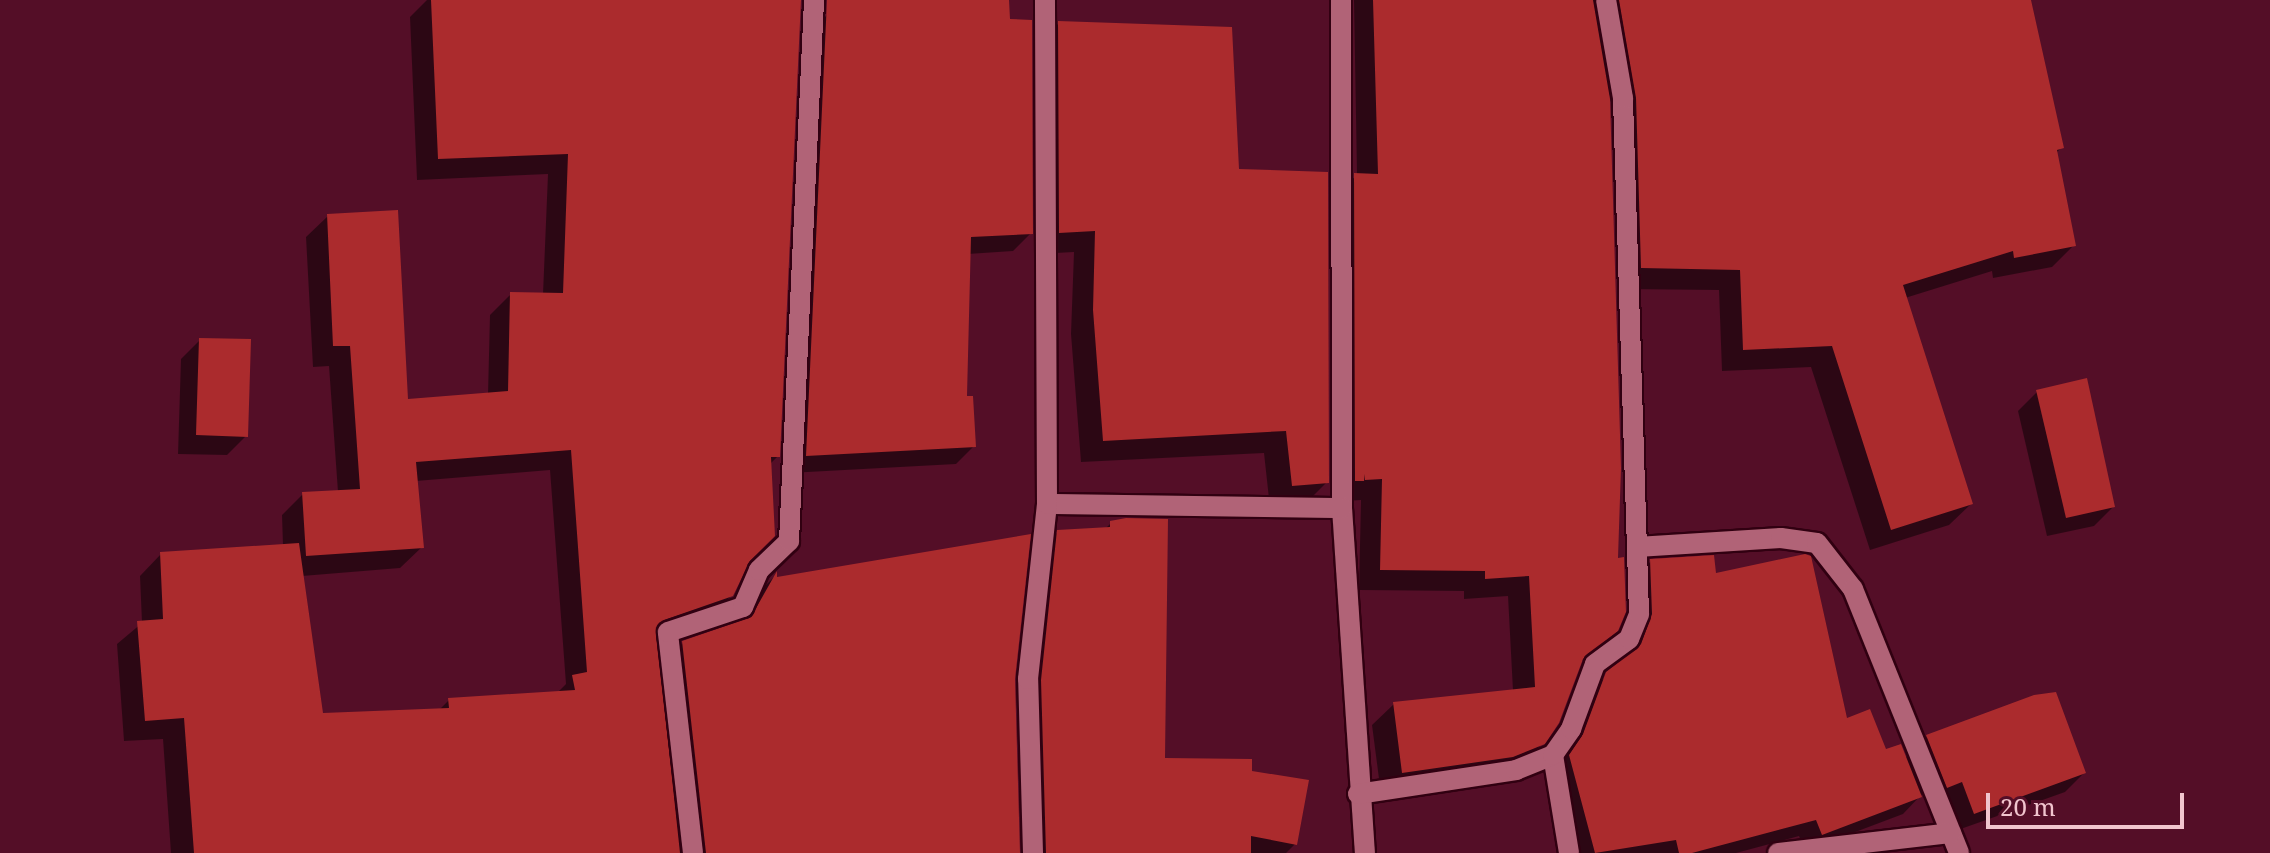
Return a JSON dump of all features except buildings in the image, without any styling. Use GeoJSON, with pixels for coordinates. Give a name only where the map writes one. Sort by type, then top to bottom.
{"type":"FeatureCollection","features":[{"type":"Feature","properties":{"kind":"street"},"geometry":{"type":"LineString","coordinates":[[693,853],[668,632],[743,607],[759,570],[789,541],[814,0]]}},
{"type":"Feature","properties":{"kind":"street"},"geometry":{"type":"LineString","coordinates":[[1033,853],[1028,679],[1047,504],[1045,0]]}},
{"type":"Feature","properties":{"kind":"street"},"geometry":{"type":"LineString","coordinates":[[1341,0],[1342,508],[1358,794],[1365,853]]}},
{"type":"Feature","properties":{"kind":"street"},"geometry":{"type":"LineString","coordinates":[[1358,794],[1516,770],[1553,755],[1571,729],[1595,664],[1629,639],[1639,614],[1623,98],[1606,0]]}},
{"type":"Feature","properties":{"kind":"street"},"geometry":{"type":"LineString","coordinates":[[1047,504],[1342,508]]}},
{"type":"Feature","properties":{"kind":"street"},"geometry":{"type":"LineString","coordinates":[[1637,547],[1781,538],[1817,543],[1853,589],[1959,853]]}},
{"type":"Feature","properties":{"kind":"street"},"geometry":{"type":"LineString","coordinates":[[1553,755],[1569,853]]}},
{"type":"Feature","properties":{"kind":"street"},"geometry":{"type":"LineString","coordinates":[[1778,853],[1951,833]]}}]}
